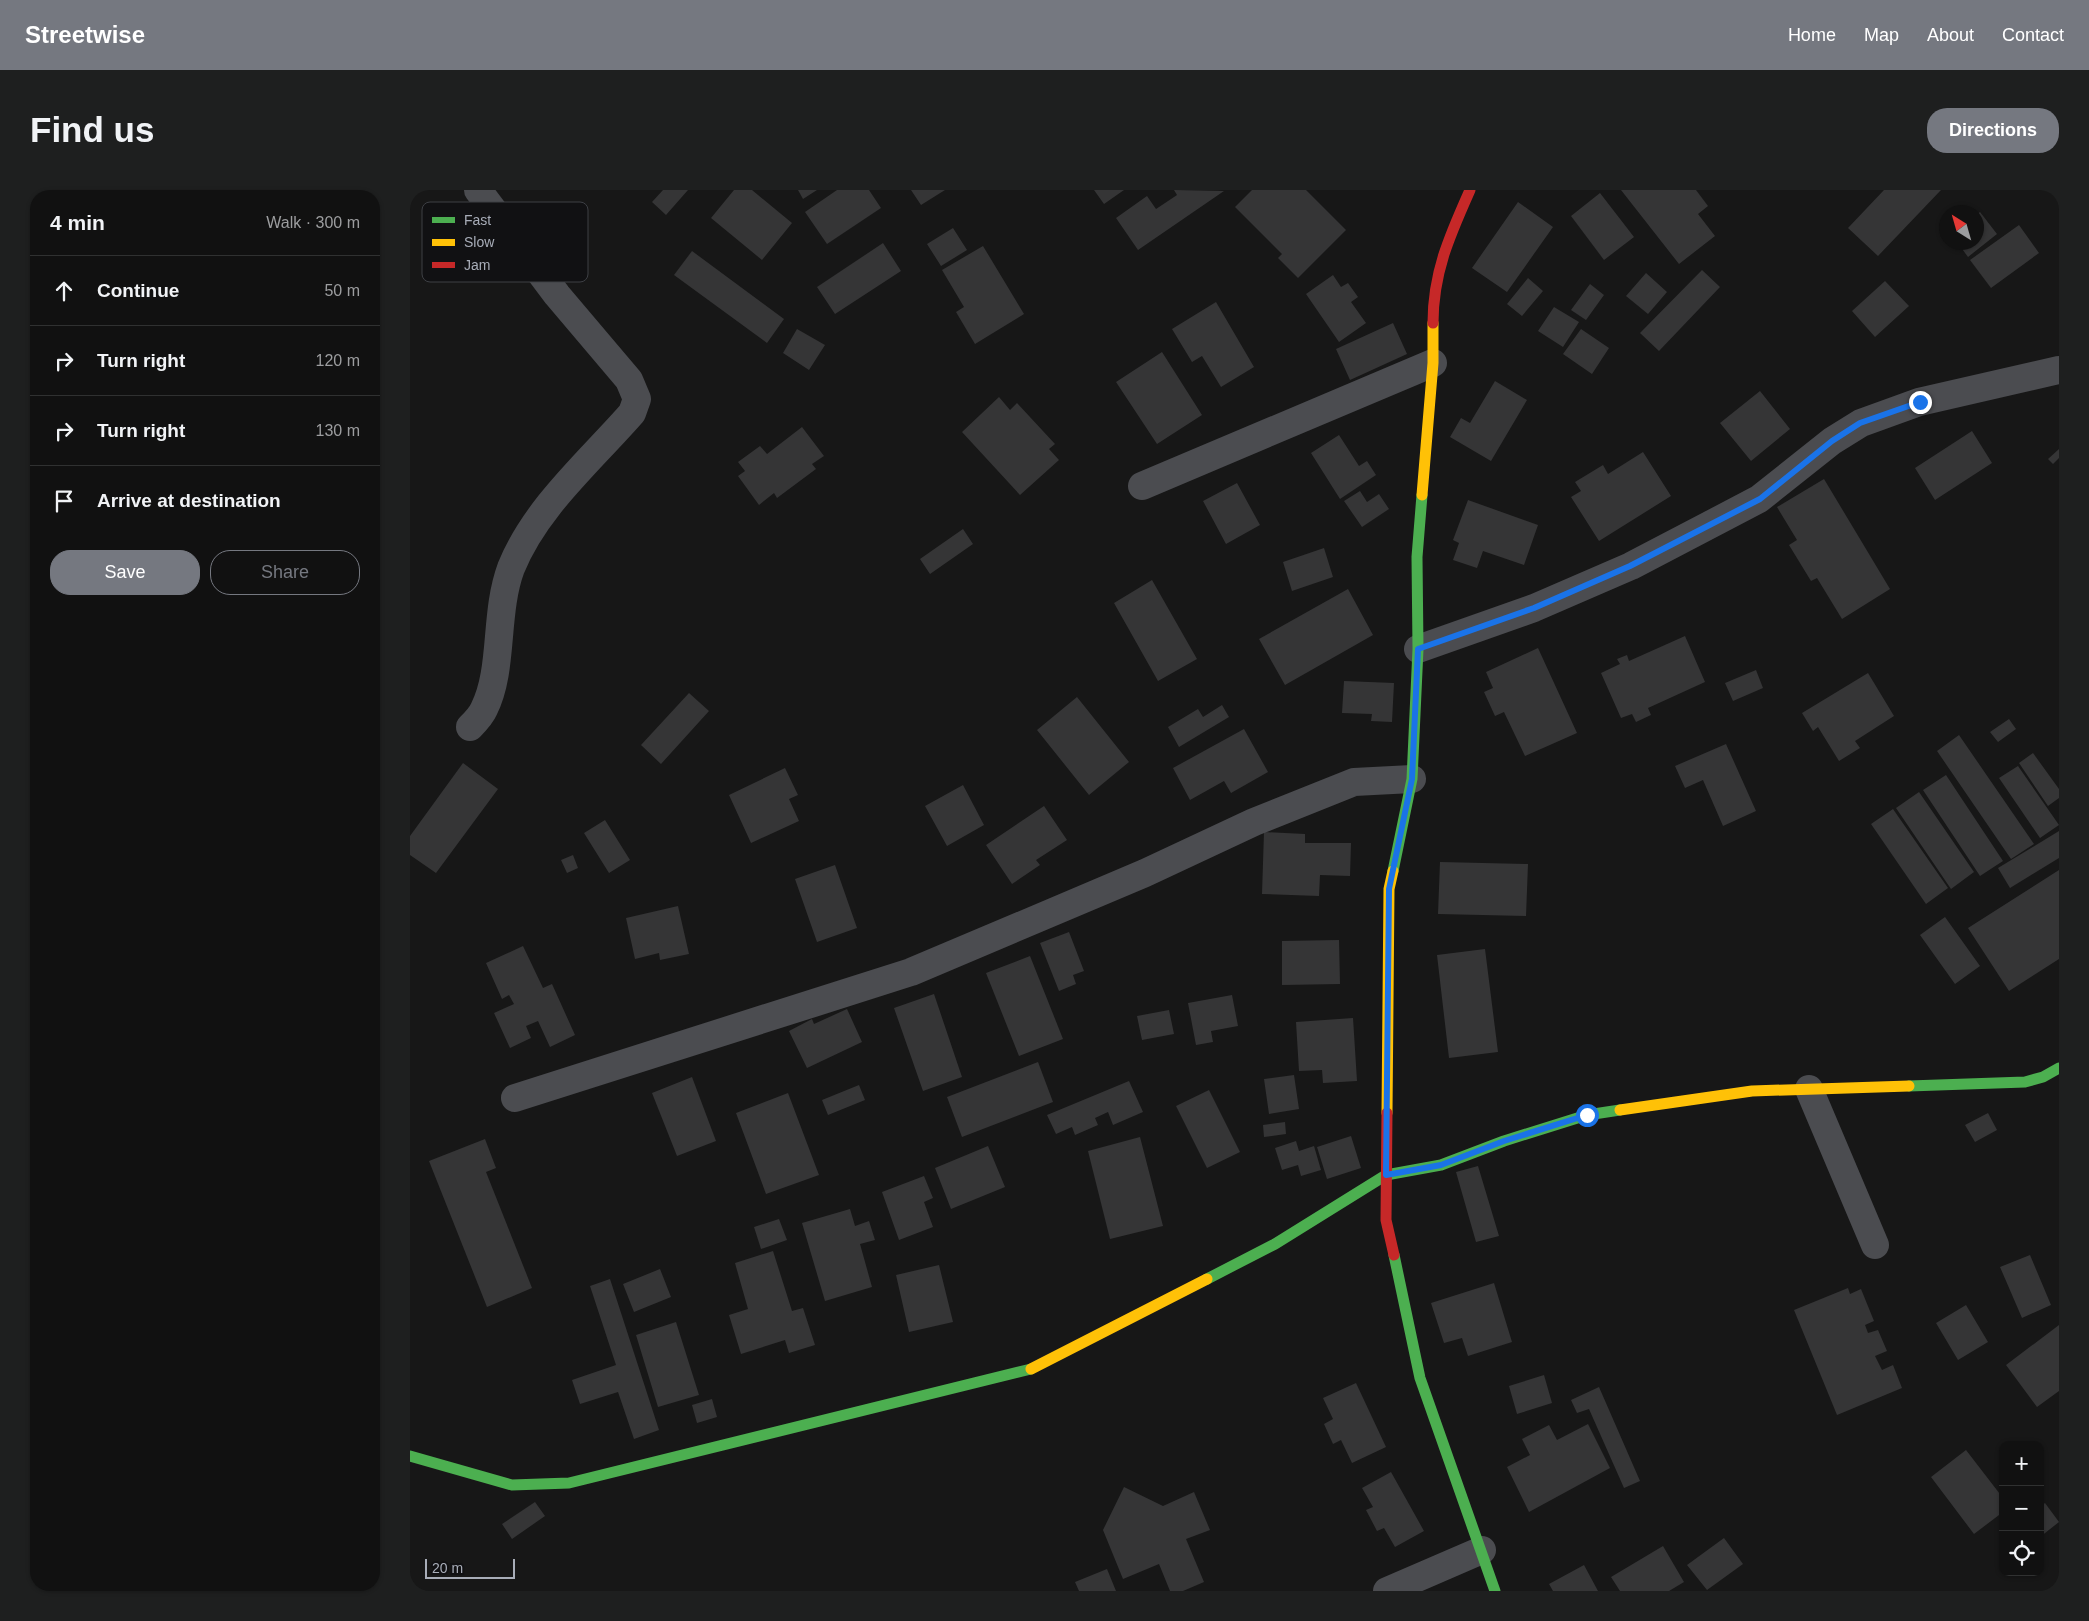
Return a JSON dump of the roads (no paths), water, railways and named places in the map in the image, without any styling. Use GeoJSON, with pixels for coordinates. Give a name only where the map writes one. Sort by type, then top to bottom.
{"type":"FeatureCollection","features":[{"type":"Feature","properties":{"kind":"street"},"geometry":{"type":"LineString","coordinates":[[478,190],[487,202]]}},
{"type":"Feature","properties":{"kind":"street"},"geometry":{"type":"LineString","coordinates":[[1470,190],[1445,245],[1433,301],[1433,363],[1417,557],[1418,649],[1412,779],[1389,889],[1386,1220],[1420,1378],[1495,1591]]}},
{"type":"Feature","properties":{"kind":"street"},"geometry":{"type":"LineString","coordinates":[[470,727],[484,710],[494,681],[500,605],[511,568],[527,537],[552,502],[632,414],[637,399],[629,380],[547,282]]}},
{"type":"Feature","properties":{"kind":"street"},"geometry":{"type":"LineString","coordinates":[[1142,486],[1433,363]]}},
{"type":"Feature","properties":{"kind":"street"},"geometry":{"type":"LineString","coordinates":[[1418,649],[1534,608],[1639,562],[1760,499],[1832,441],[1860,423],[1920,402],[2059,370]]}},
{"type":"Feature","properties":{"kind":"street"},"geometry":{"type":"LineString","coordinates":[[515,1098],[911,972],[1145,873],[1254,822],[1354,782],[1412,779]]}},
{"type":"Feature","properties":{"kind":"street"},"geometry":{"type":"LineString","coordinates":[[410,1456],[512,1485],[569,1483],[1004,1377],[1039,1366],[1276,1244],[1386,1175],[1441,1165],[1504,1141],[1587,1115],[1752,1091],[2025,1082],[2043,1077],[2059,1068]]}},
{"type":"Feature","properties":{"kind":"street"},"geometry":{"type":"LineString","coordinates":[[1809,1089],[1875,1245]]}},
{"type":"Feature","properties":{"kind":"street"},"geometry":{"type":"LineString","coordinates":[[1387,1591],[1482,1550]]}}]}
